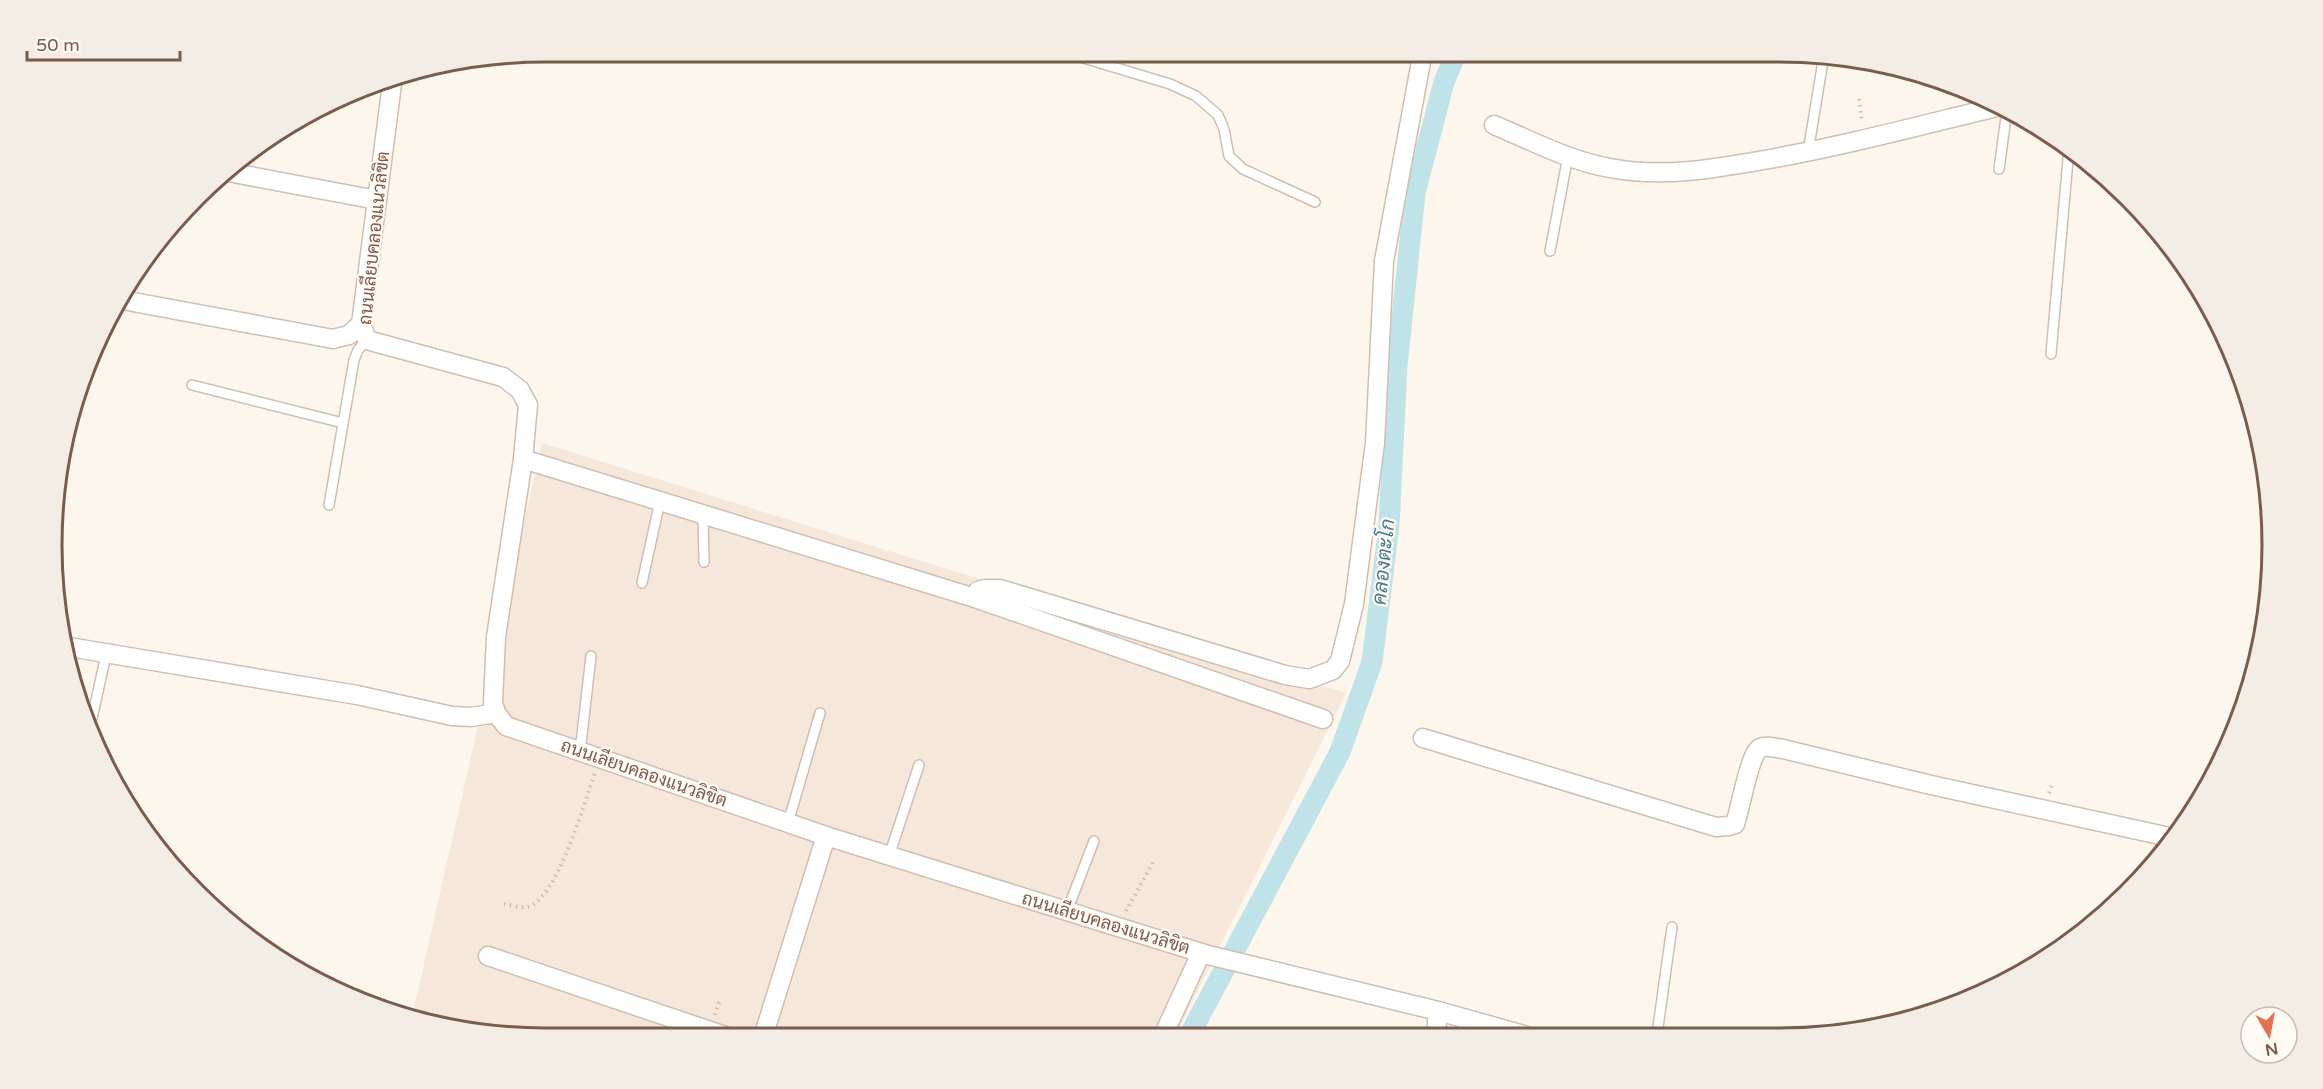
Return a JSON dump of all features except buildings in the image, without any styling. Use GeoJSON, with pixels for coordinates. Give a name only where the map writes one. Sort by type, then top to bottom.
{"type":"FeatureCollection","features":[{"type":"Feature","properties":{"kind":"street"},"geometry":{"type":"LineString","coordinates":[[975,598],[978,591],[1000,589],[1285,675],[1309,679],[1333,670],[1340,661],[1354,604],[1375,443],[1384,261],[1421,62]]}},
{"type":"Feature","properties":{"kind":"street","name":"ถนนเลียบคลองแนวลิขิต"},"geometry":{"type":"LineString","coordinates":[[392,86],[377,200],[364,332],[503,377],[520,390],[528,405],[523,459],[496,637],[493,702],[496,713],[506,726],[826,836],[1205,954],[1499,1028]]}},
{"type":"Feature","properties":{"kind":"street"},"geometry":{"type":"LineString","coordinates":[[1494,125],[1568,156],[1610,168],[1695,172],[1808,152],[1988,109]]}},
{"type":"Feature","properties":{"kind":"street"},"geometry":{"type":"LineString","coordinates":[[235,173],[377,200]]}},
{"type":"Feature","properties":{"kind":"street"},"geometry":{"type":"LineString","coordinates":[[127,301],[333,339],[364,332]]}},
{"type":"Feature","properties":{"kind":"street"},"geometry":{"type":"LineString","coordinates":[[523,459],[975,598],[1323,718]]}},
{"type":"Feature","properties":{"kind":"street"},"geometry":{"type":"LineString","coordinates":[[73,648],[357,695],[452,716],[471,717],[496,713]]}},
{"type":"Feature","properties":{"kind":"street"},"geometry":{"type":"LineString","coordinates":[[1423,738],[1716,827],[1735,824],[1742,804],[1748,771],[1755,751],[1762,746],[2164,836]]}},
{"type":"Feature","properties":{"kind":"street"},"geometry":{"type":"LineString","coordinates":[[766,1028],[826,836]]}},
{"type":"Feature","properties":{"kind":"street"},"geometry":{"type":"LineString","coordinates":[[1167,1028],[1205,954]]}},
{"type":"Feature","properties":{"kind":"street"},"geometry":{"type":"LineString","coordinates":[[488,956],[697,1028]]}},
{"type":"Feature","properties":{"kind":"street"},"geometry":{"type":"LineString","coordinates":[[1437,1028],[1438,1011]]}},
{"type":"Feature","properties":{"kind":"lane"},"geometry":{"type":"LineString","coordinates":[[1097,62],[1170,84],[1196,96],[1218,115],[1224,129],[1229,156],[1244,169],[1315,202]]}},
{"type":"Feature","properties":{"kind":"lane"},"geometry":{"type":"LineString","coordinates":[[1808,152],[1823,64]]}},
{"type":"Feature","properties":{"kind":"lane"},"geometry":{"type":"LineString","coordinates":[[1999,169],[2006,118]]}},
{"type":"Feature","properties":{"kind":"lane"},"geometry":{"type":"LineString","coordinates":[[1550,251],[1568,156]]}},
{"type":"Feature","properties":{"kind":"lane"},"geometry":{"type":"LineString","coordinates":[[2051,354],[2068,158]]}},
{"type":"Feature","properties":{"kind":"lane"},"geometry":{"type":"LineString","coordinates":[[329,505],[354,360],[364,332]]}},
{"type":"Feature","properties":{"kind":"lane"},"geometry":{"type":"LineString","coordinates":[[192,385],[343,423]]}},
{"type":"Feature","properties":{"kind":"lane"},"geometry":{"type":"LineString","coordinates":[[642,583],[660,501]]}},
{"type":"Feature","properties":{"kind":"lane"},"geometry":{"type":"LineString","coordinates":[[703,515],[704,562]]}},
{"type":"Feature","properties":{"kind":"lane"},"geometry":{"type":"LineString","coordinates":[[93,715],[106,655]]}},
{"type":"Feature","properties":{"kind":"lane"},"geometry":{"type":"LineString","coordinates":[[580,752],[591,656]]}},
{"type":"Feature","properties":{"kind":"lane"},"geometry":{"type":"LineString","coordinates":[[788,823],[820,713]]}},
{"type":"Feature","properties":{"kind":"lane"},"geometry":{"type":"LineString","coordinates":[[889,856],[919,765]]}},
{"type":"Feature","properties":{"kind":"lane"},"geometry":{"type":"LineString","coordinates":[[1066,911],[1094,841]]}},
{"type":"Feature","properties":{"kind":"lane"},"geometry":{"type":"LineString","coordinates":[[1657,1028],[1672,927]]}},
{"type":"Feature","properties":{"kind":"path"},"geometry":{"type":"LineString","coordinates":[[504,904],[528,907],[539,900],[549,887],[560,870],[600,759]]}},
{"type":"Feature","properties":{"kind":"path"},"geometry":{"type":"LineString","coordinates":[[1117,927],[1153,862]]}},
{"type":"Feature","properties":{"kind":"shaded area"},"geometry":{"type":"Polygon","coordinates":[[[542,443],[1346,693],[1179,1028],[544,1028],[481,1023],[414,1009],[542,443]]]}},
{"type":"Feature","properties":{"kind":"waterway","name":"คลองตะโก"},"geometry":{"type":"LineString","coordinates":[[1193,1028],[1340,752],[1372,662],[1389,525],[1397,366],[1415,193],[1444,82],[1452,62]]}}]}
